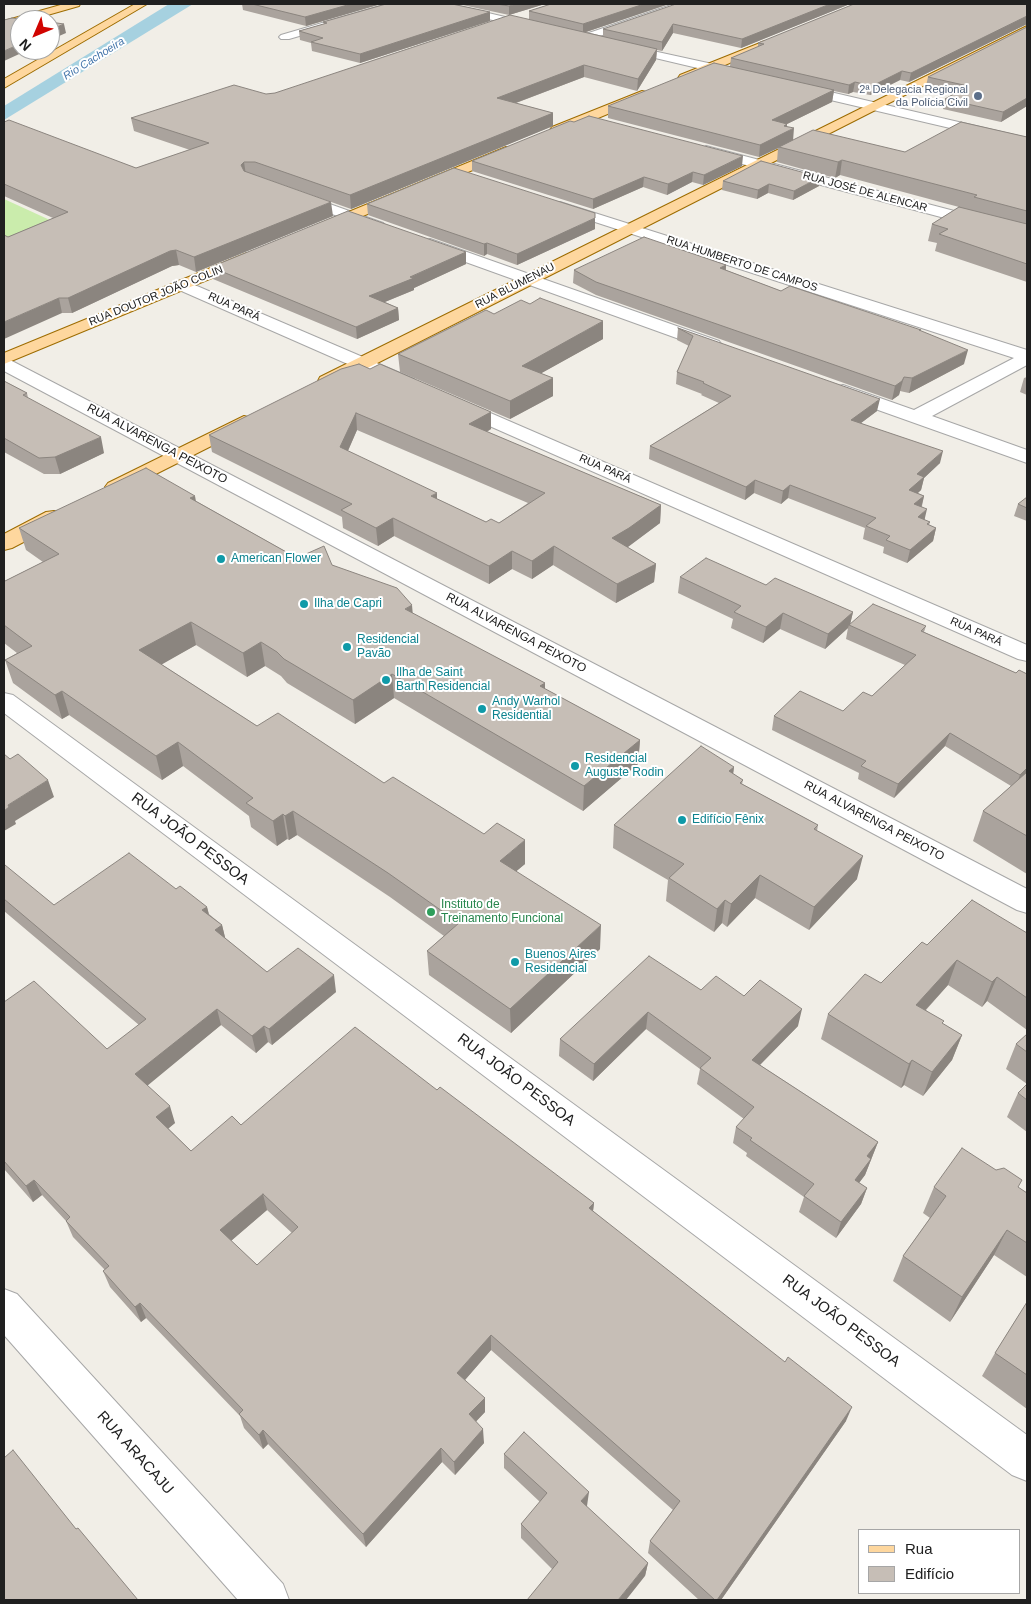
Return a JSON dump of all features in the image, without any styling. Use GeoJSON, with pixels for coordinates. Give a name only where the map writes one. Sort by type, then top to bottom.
{"type":"FeatureCollection","features":[{"type":"Feature","properties":{"kind":"main road"},"geometry":{"type":"LineString","coordinates":[[4,24],[75,4]]}},
{"type":"Feature","properties":{"kind":"main road"},"geometry":{"type":"LineString","coordinates":[[4,84],[142,4]]}},
{"type":"Feature","properties":{"kind":"main road","name":"RUA BLUMENAU"},"geometry":{"type":"LineString","coordinates":[[309,389],[1027,30]]}},
{"type":"Feature","properties":{"kind":"main road"},"geometry":{"type":"LineString","coordinates":[[674,82],[772,41]]}},
{"type":"Feature","properties":{"kind":"main road"},"geometry":{"type":"LineString","coordinates":[[541,137],[657,89]]}},
{"type":"Feature","properties":{"kind":"main road"},"geometry":{"type":"LineString","coordinates":[[306,234],[517,147]]}},
{"type":"Feature","properties":{"kind":"main road","name":"RUA DOUTOR JOÃO COLIN"},"geometry":{"type":"LineString","coordinates":[[4,359],[262,252]]}},
{"type":"Feature","properties":{"kind":"main road"},"geometry":{"type":"LineString","coordinates":[[100,494],[257,416]]}},
{"type":"Feature","properties":{"kind":"main road"},"geometry":{"type":"LineString","coordinates":[[4,542],[73,508]]}},
{"type":"Feature","properties":{"kind":"street"},"geometry":{"type":"LineString","coordinates":[[285,37],[398,4]]}},
{"type":"Feature","properties":{"kind":"street"},"geometry":{"type":"LineString","coordinates":[[437,4],[547,30]]}},
{"type":"Feature","properties":{"kind":"street"},"geometry":{"type":"LineString","coordinates":[[684,4],[580,37],[748,76]]}},
{"type":"Feature","properties":{"kind":"street"},"geometry":{"type":"LineString","coordinates":[[491,27],[526,15]]}},
{"type":"Feature","properties":{"kind":"street"},"geometry":{"type":"LineString","coordinates":[[787,85],[1027,142]]}},
{"type":"Feature","properties":{"kind":"street"},"geometry":{"type":"LineString","coordinates":[[586,118],[605,123]]}},
{"type":"Feature","properties":{"kind":"street","name":"RUA JOSÉ DE ALENCAR"},"geometry":{"type":"LineString","coordinates":[[692,146],[1027,235]]}},
{"type":"Feature","properties":{"kind":"street"},"geometry":{"type":"LineString","coordinates":[[456,172],[474,178]]}},
{"type":"Feature","properties":{"kind":"street"},"geometry":{"type":"LineString","coordinates":[[278,190],[388,229]]}},
{"type":"Feature","properties":{"kind":"street","name":"RUA HUMBERTO DE CAMPOS"},"geometry":{"type":"LineString","coordinates":[[548,202],[1027,357]]}},
{"type":"Feature","properties":{"kind":"street"},"geometry":{"type":"LineString","coordinates":[[416,239],[732,352]]}},
{"type":"Feature","properties":{"kind":"street","name":"RUA PARÁ"},"geometry":{"type":"LineString","coordinates":[[183,285],[1027,654]]}},
{"type":"Feature","properties":{"kind":"street"},"geometry":{"type":"LineString","coordinates":[[916,417],[1027,357]]}},
{"type":"Feature","properties":{"kind":"street","name":"RUA ALVARENGA PEIXOTO"},"geometry":{"type":"LineString","coordinates":[[4,364],[1027,902]]}},
{"type":"Feature","properties":{"kind":"street"},"geometry":{"type":"LineString","coordinates":[[824,384],[1027,457]]}},
{"type":"Feature","properties":{"kind":"street","name":"RUA JOÃO PESSOA"},"geometry":{"type":"LineString","coordinates":[[4,700],[1027,1460]]}},
{"type":"Feature","properties":{"kind":"street","name":"RUA ARACAJU"},"geometry":{"type":"LineString","coordinates":[[4,1307],[267,1600]]}},
{"type":"Feature","properties":{"kind":"green space"},"geometry":{"type":"Polygon","coordinates":[[[4,199],[63,226],[25,243],[4,236],[4,199]]]}},
{"type":"Feature","properties":{"kind":"water","name":"Rio Cachoeira"},"geometry":{"type":"Polygon","coordinates":[[[169,4],[193,4],[4,120],[4,106],[169,4]]]}},
{"type":"Feature","properties":{"kind":"building"},"geometry":{"type":"Polygon","coordinates":[[[252,4],[351,4],[305,17],[252,4]]]}},
{"type":"Feature","properties":{"kind":"building"},"geometry":{"type":"Polygon","coordinates":[[[386,4],[452,4],[490,12],[360,54],[311,42],[323,38],[299,31],[386,4]]]}},
{"type":"Feature","properties":{"kind":"building"},"geometry":{"type":"Polygon","coordinates":[[[497,4],[517,4],[509,6],[497,4]]]}},
{"type":"Feature","properties":{"kind":"building"},"geometry":{"type":"Polygon","coordinates":[[[551,4],[644,4],[583,24],[529,11],[551,4]]]}},
{"type":"Feature","properties":{"kind":"building"},"geometry":{"type":"Polygon","coordinates":[[[676,4],[830,4],[742,39],[673,24],[662,42],[603,29],[676,4]]]}},
{"type":"Feature","properties":{"kind":"building"},"geometry":{"type":"Polygon","coordinates":[[[854,4],[1027,4],[1027,16],[911,73],[902,71],[872,86],[855,82],[849,85],[731,58],[764,44],[758,43],[854,4]]]}},
{"type":"Feature","properties":{"kind":"building"},"geometry":{"type":"Polygon","coordinates":[[[510,15],[657,49],[638,79],[584,65],[497,98],[553,113],[350,195],[255,162],[244,162],[241,165],[244,171],[331,202],[194,257],[176,250],[170,251],[68,298],[59,298],[4,322],[4,235],[8,237],[68,212],[4,184],[4,122],[9,120],[136,168],[209,143],[131,118],[234,85],[266,94],[275,93],[510,15]]]}},
{"type":"Feature","properties":{"kind":"building"},"geometry":{"type":"Polygon","coordinates":[[[10,18],[10,48],[4,51],[4,20],[10,18]]]}},
{"type":"Feature","properties":{"kind":"building"},"geometry":{"type":"Polygon","coordinates":[[[1027,27],[1027,98],[1003,112],[945,99],[968,86],[928,77],[1027,27]]]}},
{"type":"Feature","properties":{"kind":"building"},"geometry":{"type":"Polygon","coordinates":[[[714,63],[834,90],[772,120],[787,124],[784,126],[794,128],[760,145],[608,106],[714,63]]]}},
{"type":"Feature","properties":{"kind":"building"},"geometry":{"type":"Polygon","coordinates":[[[589,116],[743,156],[704,175],[693,172],[668,184],[644,177],[593,199],[472,161],[570,121],[574,122],[589,116]]]}},
{"type":"Feature","properties":{"kind":"building"},"geometry":{"type":"Polygon","coordinates":[[[961,122],[1027,137],[1027,211],[974,197],[977,195],[842,160],[838,162],[779,147],[813,130],[905,152],[961,122]]]}},
{"type":"Feature","properties":{"kind":"building"},"geometry":{"type":"Polygon","coordinates":[[[761,161],[820,177],[794,191],[769,184],[758,190],[723,181],[761,161]]]}},
{"type":"Feature","properties":{"kind":"building"},"geometry":{"type":"Polygon","coordinates":[[[454,168],[595,213],[595,218],[517,254],[367,204],[454,168]]]}},
{"type":"Feature","properties":{"kind":"building"},"geometry":{"type":"Polygon","coordinates":[[[959,207],[1027,224],[1027,264],[939,234],[948,229],[932,224],[959,207]]]}},
{"type":"Feature","properties":{"kind":"building"},"geometry":{"type":"Polygon","coordinates":[[[348,211],[466,252],[410,277],[414,278],[369,296],[398,308],[356,327],[211,267],[348,211]]]}},
{"type":"Feature","properties":{"kind":"building"},"geometry":{"type":"Polygon","coordinates":[[[644,237],[726,265],[720,268],[781,291],[790,286],[921,330],[919,330],[968,350],[912,378],[904,377],[895,386],[596,282],[574,270],[644,237]]]}},
{"type":"Feature","properties":{"kind":"building"},"geometry":{"type":"Polygon","coordinates":[[[540,298],[603,321],[522,366],[553,378],[510,401],[398,354],[486,310],[494,314],[521,300],[530,304],[540,298]]]}},
{"type":"Feature","properties":{"kind":"building"},"geometry":{"type":"Polygon","coordinates":[[[678,328],[880,399],[851,420],[943,451],[917,474],[924,477],[909,490],[924,496],[914,504],[927,509],[918,517],[930,522],[927,524],[936,528],[910,550],[886,540],[890,536],[866,526],[876,518],[790,485],[783,491],[755,480],[746,487],[650,446],[731,396],[704,382],[677,372],[693,336],[678,328]]]}},
{"type":"Feature","properties":{"kind":"building"},"geometry":{"type":"Polygon","coordinates":[[[359,364],[370,369],[380,364],[491,412],[469,424],[661,505],[612,538],[656,564],[617,584],[554,546],[532,561],[512,551],[489,566],[393,518],[376,528],[341,510],[352,504],[209,435],[341,369],[359,364]],[[356,413],[340,447],[437,493],[431,496],[486,522],[491,519],[499,523],[545,493],[356,413]]]}},
{"type":"Feature","properties":{"kind":"building"},"geometry":{"type":"Polygon","coordinates":[[[4,381],[27,393],[23,395],[101,437],[55,457],[39,458],[4,438],[4,381]]]}},
{"type":"Feature","properties":{"kind":"building"},"geometry":{"type":"Polygon","coordinates":[[[146,468],[195,496],[190,498],[297,558],[324,546],[332,565],[397,588],[412,605],[405,609],[545,683],[540,686],[640,740],[584,786],[392,674],[353,700],[284,659],[261,642],[243,653],[191,622],[139,650],[257,726],[278,713],[384,783],[393,777],[484,834],[497,823],[525,840],[500,861],[601,925],[510,1009],[427,951],[459,923],[388,873],[293,811],[285,816],[283,814],[273,821],[246,803],[253,798],[178,742],[156,756],[62,691],[55,695],[5,660],[32,646],[4,625],[4,580],[59,554],[19,528],[146,468]]]}},
{"type":"Feature","properties":{"kind":"building"},"geometry":{"type":"Polygon","coordinates":[[[1027,497],[1027,508],[1018,504],[1027,497]]]}},
{"type":"Feature","properties":{"kind":"building"},"geometry":{"type":"Polygon","coordinates":[[[706,558],[766,585],[775,578],[853,612],[828,634],[783,613],[766,627],[734,612],[741,606],[680,577],[706,558]]]}},
{"type":"Feature","properties":{"kind":"building"},"geometry":{"type":"Polygon","coordinates":[[[873,604],[926,626],[921,631],[1016,673],[1019,670],[1027,674],[1027,768],[1020,775],[950,733],[898,784],[861,766],[866,761],[774,716],[800,691],[843,711],[863,692],[872,696],[916,655],[849,625],[873,604]]]}},
{"type":"Feature","properties":{"kind":"building"},"geometry":{"type":"Polygon","coordinates":[[[701,746],[734,767],[729,771],[743,780],[740,783],[818,825],[814,829],[863,856],[814,907],[760,875],[731,904],[725,900],[717,909],[669,878],[684,864],[614,825],[701,746]]]}},
{"type":"Feature","properties":{"kind":"building"},"geometry":{"type":"Polygon","coordinates":[[[4,754],[10,759],[18,754],[48,780],[8,805],[9,807],[4,811],[4,754]]]}},
{"type":"Feature","properties":{"kind":"building"},"geometry":{"type":"Polygon","coordinates":[[[1027,772],[1027,836],[983,811],[1027,772]]]}},
{"type":"Feature","properties":{"kind":"building"},"geometry":{"type":"Polygon","coordinates":[[[129,853],[176,889],[180,886],[207,907],[202,910],[222,925],[215,930],[267,972],[298,948],[334,975],[269,1029],[264,1026],[252,1036],[217,1009],[135,1074],[170,1106],[156,1117],[191,1151],[232,1116],[241,1125],[355,1027],[437,1090],[440,1087],[594,1203],[589,1208],[785,1362],[788,1357],[852,1407],[717,1600],[650,1541],[680,1501],[491,1335],[457,1373],[485,1398],[469,1414],[483,1429],[454,1462],[441,1448],[363,1534],[263,1430],[259,1435],[239,1414],[243,1410],[140,1303],[135,1307],[103,1271],[109,1266],[66,1221],[70,1217],[34,1180],[26,1186],[4,1161],[4,1002],[34,981],[107,1049],[146,1019],[4,899],[4,866],[54,905],[129,853]],[[263,1194],[220,1230],[257,1265],[298,1227],[263,1194]]]}},
{"type":"Feature","properties":{"kind":"building"},"geometry":{"type":"Polygon","coordinates":[[[972,900],[1027,933],[1027,998],[997,977],[992,982],[957,960],[916,1005],[944,1021],[942,1023],[962,1035],[932,1072],[912,1060],[909,1064],[828,1014],[865,974],[881,983],[922,942],[927,945],[972,900]]]}},
{"type":"Feature","properties":{"kind":"building"},"geometry":{"type":"Polygon","coordinates":[[[649,956],[701,990],[716,976],[744,996],[760,980],[802,1009],[752,1060],[878,1142],[867,1156],[871,1159],[855,1180],[867,1188],[841,1222],[804,1196],[814,1184],[750,1140],[752,1138],[736,1127],[754,1107],[700,1068],[711,1058],[648,1012],[594,1064],[560,1039],[649,956]]]}},
{"type":"Feature","properties":{"kind":"building"},"geometry":{"type":"Polygon","coordinates":[[[1027,1034],[1027,1052],[1016,1044],[1027,1034]]]}},
{"type":"Feature","properties":{"kind":"building"},"geometry":{"type":"Polygon","coordinates":[[[1027,1084],[1027,1100],[1018,1093],[1027,1084]]]}},
{"type":"Feature","properties":{"kind":"building"},"geometry":{"type":"Polygon","coordinates":[[[962,1148],[996,1170],[1004,1168],[1022,1180],[1018,1187],[1027,1193],[1027,1243],[1007,1230],[962,1297],[903,1256],[946,1196],[934,1187],[962,1148]]]}},
{"type":"Feature","properties":{"kind":"building"},"geometry":{"type":"Polygon","coordinates":[[[1027,1302],[1027,1375],[995,1353],[1027,1302]]]}},
{"type":"Feature","properties":{"kind":"building"},"geometry":{"type":"Polygon","coordinates":[[[524,1432],[589,1492],[581,1501],[648,1563],[618,1600],[527,1600],[558,1562],[521,1524],[547,1493],[504,1454],[524,1432]]]}},
{"type":"Feature","properties":{"kind":"building"},"geometry":{"type":"Polygon","coordinates":[[[13,1450],[76,1529],[78,1528],[138,1600],[4,1600],[4,1458],[13,1450]]]}},
{"type":"Feature","properties":{"kind":"place","name":"2ª Delegacia Regional da Polícia Civil"},"geometry":{"type":"Point","coordinates":[978,96]}},
{"type":"Feature","properties":{"kind":"place","name":"American Flower"},"geometry":{"type":"Point","coordinates":[221,559]}},
{"type":"Feature","properties":{"kind":"place","name":"Ilha de Capri"},"geometry":{"type":"Point","coordinates":[304,604]}},
{"type":"Feature","properties":{"kind":"place","name":"Residencial Pavão"},"geometry":{"type":"Point","coordinates":[347,647]}},
{"type":"Feature","properties":{"kind":"place","name":"Ilha de Saint Barth Residencial"},"geometry":{"type":"Point","coordinates":[386,680]}},
{"type":"Feature","properties":{"kind":"place","name":"Andy Warhol Residential"},"geometry":{"type":"Point","coordinates":[482,709]}},
{"type":"Feature","properties":{"kind":"place","name":"Residencial Auguste Rodin"},"geometry":{"type":"Point","coordinates":[575,766]}},
{"type":"Feature","properties":{"kind":"place","name":"Edifício Fênix"},"geometry":{"type":"Point","coordinates":[682,820]}},
{"type":"Feature","properties":{"kind":"place","name":"Instituto de Treinamento Funcional"},"geometry":{"type":"Point","coordinates":[431,912]}},
{"type":"Feature","properties":{"kind":"place","name":"Buenos Aires Residencial"},"geometry":{"type":"Point","coordinates":[515,962]}}]}
